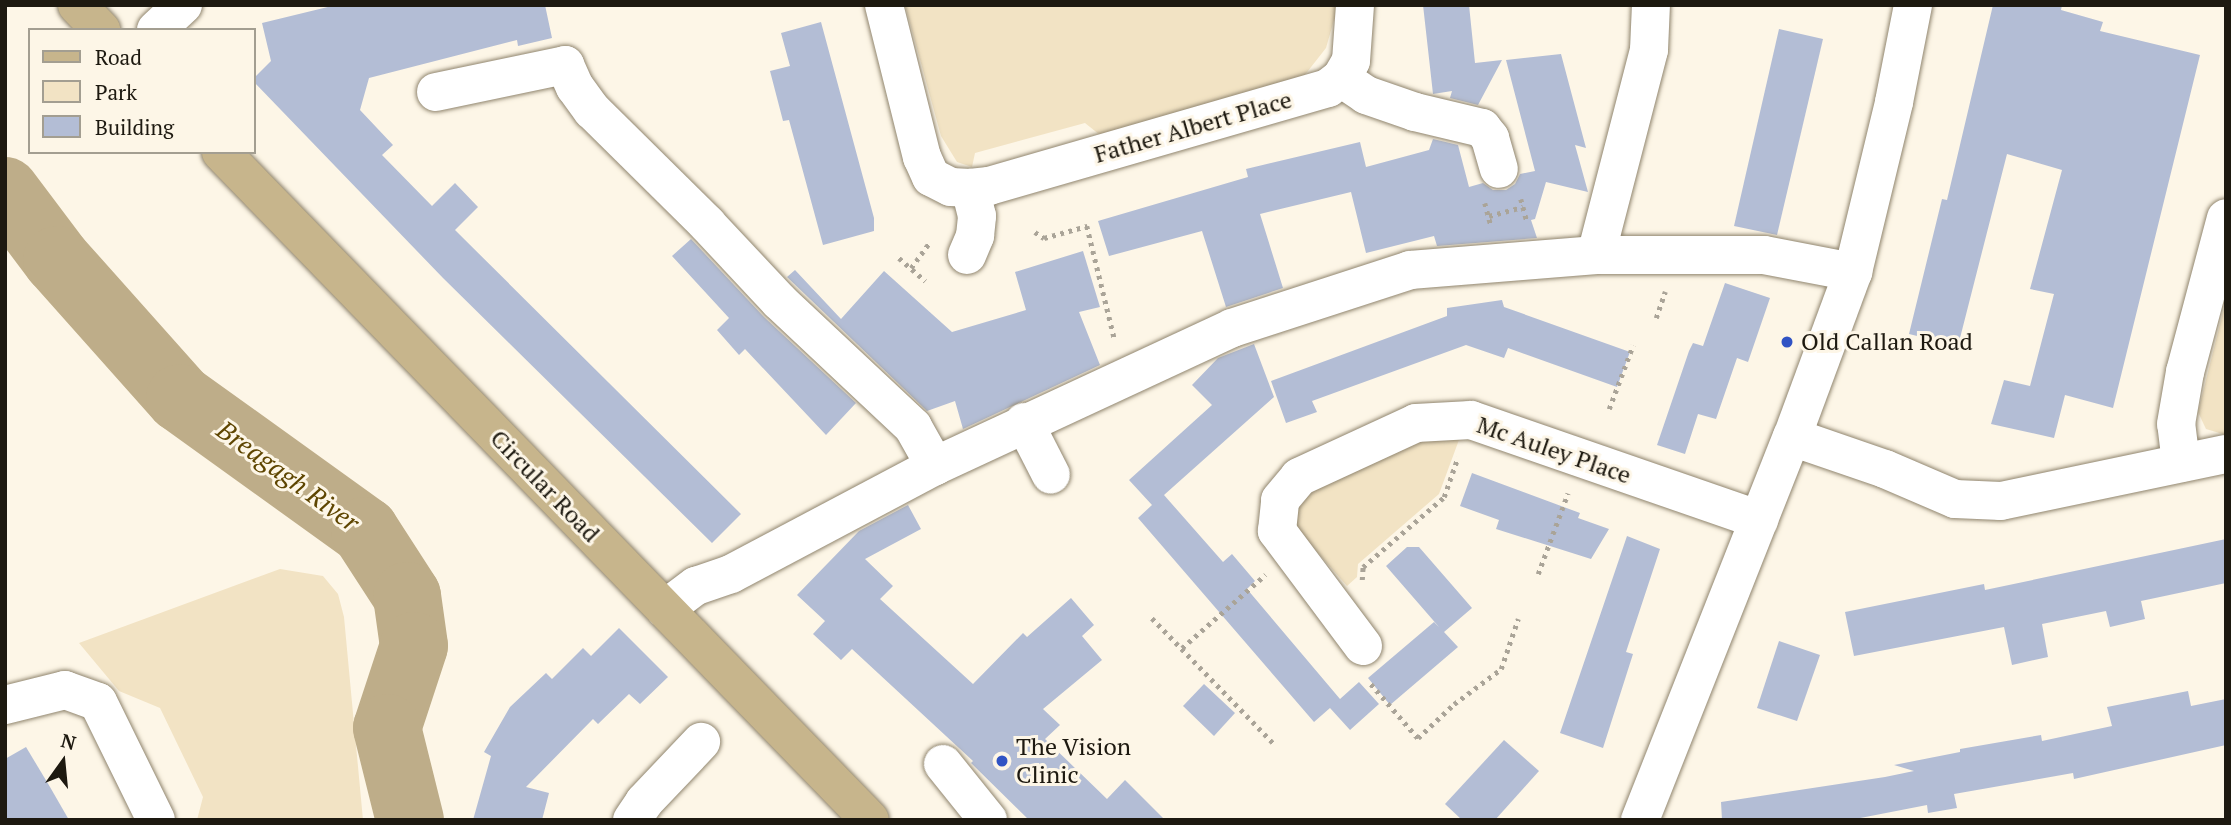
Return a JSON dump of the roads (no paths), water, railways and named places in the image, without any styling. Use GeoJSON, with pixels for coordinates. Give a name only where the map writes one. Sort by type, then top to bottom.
{"type":"FeatureCollection","features":[{"type":"Feature","properties":{"kind":"main road"},"geometry":{"type":"LineString","coordinates":[[77,5],[100,28]]}},
{"type":"Feature","properties":{"kind":"main road","name":"Circular Road"},"geometry":{"type":"LineString","coordinates":[[222,154],[870,820]]}},
{"type":"Feature","properties":{"kind":"street"},"geometry":{"type":"LineString","coordinates":[[158,28],[183,5]]}},
{"type":"Feature","properties":{"kind":"street","name":"Father Albert Place"},"geometry":{"type":"LineString","coordinates":[[884,5],[922,157],[931,177],[951,187],[989,186],[1328,88],[1341,78]]}},
{"type":"Feature","properties":{"kind":"street"},"geometry":{"type":"LineString","coordinates":[[1355,5],[1351,61],[1341,78],[1366,95],[1415,112],[1482,128],[1490,138],[1491,182]]}},
{"type":"Feature","properties":{"kind":"street"},"geometry":{"type":"LineString","coordinates":[[1596,255],[1649,50],[1651,5]]}},
{"type":"Feature","properties":{"kind":"street"},"geometry":{"type":"LineString","coordinates":[[1640,820],[1792,437],[1853,272],[1894,102],[1913,5]]}},
{"type":"Feature","properties":{"kind":"street"},"geometry":{"type":"LineString","coordinates":[[436,92],[565,65],[575,87],[592,110],[707,223],[779,301],[914,427],[935,466]]}},
{"type":"Feature","properties":{"kind":"street"},"geometry":{"type":"LineString","coordinates":[[967,255],[975,236],[978,216],[970,188]]}},
{"type":"Feature","properties":{"kind":"street"},"geometry":{"type":"LineString","coordinates":[[2181,463],[2176,424],[2185,372],[2226,218]]}},
{"type":"Feature","properties":{"kind":"street"},"geometry":{"type":"LineString","coordinates":[[665,609],[696,586],[731,574],[1024,422],[1232,328],[1410,270],[1596,255],[1764,255],[1853,272]]}},
{"type":"Feature","properties":{"kind":"street","name":"Mc Auley Place"},"geometry":{"type":"LineString","coordinates":[[1359,650],[1276,531],[1266,503],[1299,477],[1416,423],[1471,420],[1759,520]]}},
{"type":"Feature","properties":{"kind":"street"},"geometry":{"type":"LineString","coordinates":[[1024,422],[1051,475]]}},
{"type":"Feature","properties":{"kind":"street"},"geometry":{"type":"LineString","coordinates":[[1792,437],[1885,469],[1955,499],[2001,501],[2226,454]]}},
{"type":"Feature","properties":{"kind":"street"},"geometry":{"type":"LineString","coordinates":[[5,705],[65,690],[98,702],[156,820]]}},
{"type":"Feature","properties":{"kind":"street"},"geometry":{"type":"LineString","coordinates":[[632,820],[644,802],[701,742]]}},
{"type":"Feature","properties":{"kind":"street"},"geometry":{"type":"LineString","coordinates":[[943,764],[988,820]]}},
{"type":"Feature","properties":{"kind":"waterway","name":"Breagagh River"},"geometry":{"type":"LineString","coordinates":[[5,191],[57,260],[180,398],[365,531],[407,596],[414,646],[387,728],[410,820]]}},
{"type":"Feature","properties":{"kind":"place","name":"Old Callan Road"},"geometry":{"type":"Point","coordinates":[1787,342]}},
{"type":"Feature","properties":{"kind":"place","name":"The Vision Clinic"},"geometry":{"type":"Point","coordinates":[1002,761]}}]}
